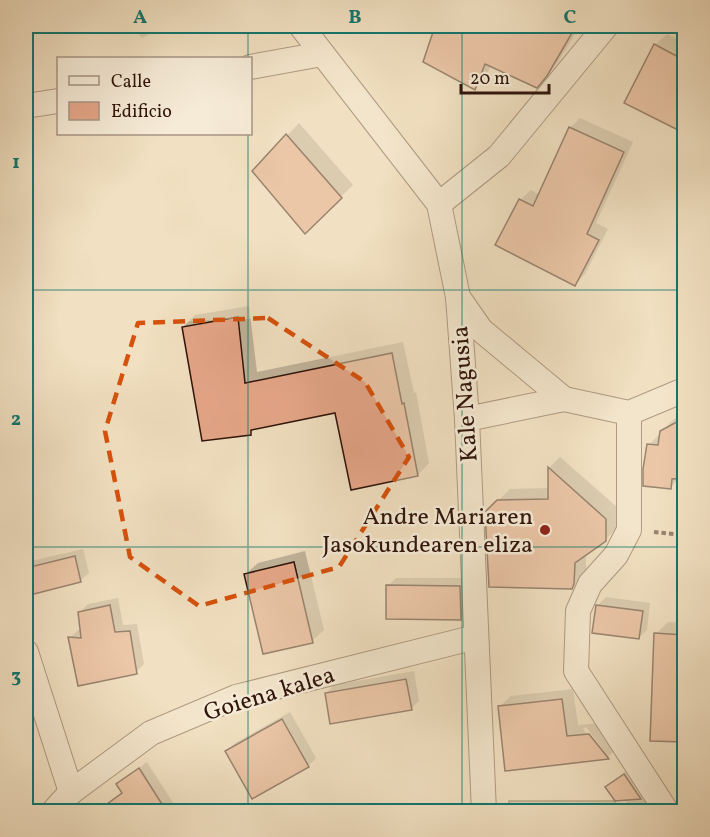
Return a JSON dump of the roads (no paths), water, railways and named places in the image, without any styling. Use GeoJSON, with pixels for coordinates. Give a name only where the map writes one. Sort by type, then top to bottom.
{"type":"FeatureCollection","features":[{"type":"Feature","properties":{"kind":"street","name":"Kale Nagusia"},"geometry":{"type":"LineString","coordinates":[[301,26],[439,204],[458,297],[467,419],[484,812]]}},
{"type":"Feature","properties":{"kind":"street"},"geometry":{"type":"LineString","coordinates":[[439,204],[499,156],[606,26]]}},
{"type":"Feature","properties":{"kind":"street"},"geometry":{"type":"LineString","coordinates":[[252,67],[322,54]]}},
{"type":"Feature","properties":{"kind":"street"},"geometry":{"type":"LineString","coordinates":[[26,106],[57,100]]}},
{"type":"Feature","properties":{"kind":"street"},"geometry":{"type":"LineString","coordinates":[[458,297],[481,330],[564,399]]}},
{"type":"Feature","properties":{"kind":"street"},"geometry":{"type":"LineString","coordinates":[[467,419],[564,399],[629,412],[684,390]]}},
{"type":"Feature","properties":{"kind":"street"},"geometry":{"type":"LineString","coordinates":[[629,412],[629,530],[616,555],[590,584],[578,611],[576,671],[667,812]]}},
{"type":"Feature","properties":{"kind":"street","name":"Goiena kalea"},"geometry":{"type":"LineString","coordinates":[[53,812],[71,792],[151,733],[236,697],[476,637]]}},
{"type":"Feature","properties":{"kind":"street"},"geometry":{"type":"LineString","coordinates":[[26,652],[71,792]]}},
{"type":"Feature","properties":{"kind":"place","name":"Andre Mariaren Jasokundearen eliza"},"geometry":{"type":"Point","coordinates":[545,530]}}]}
